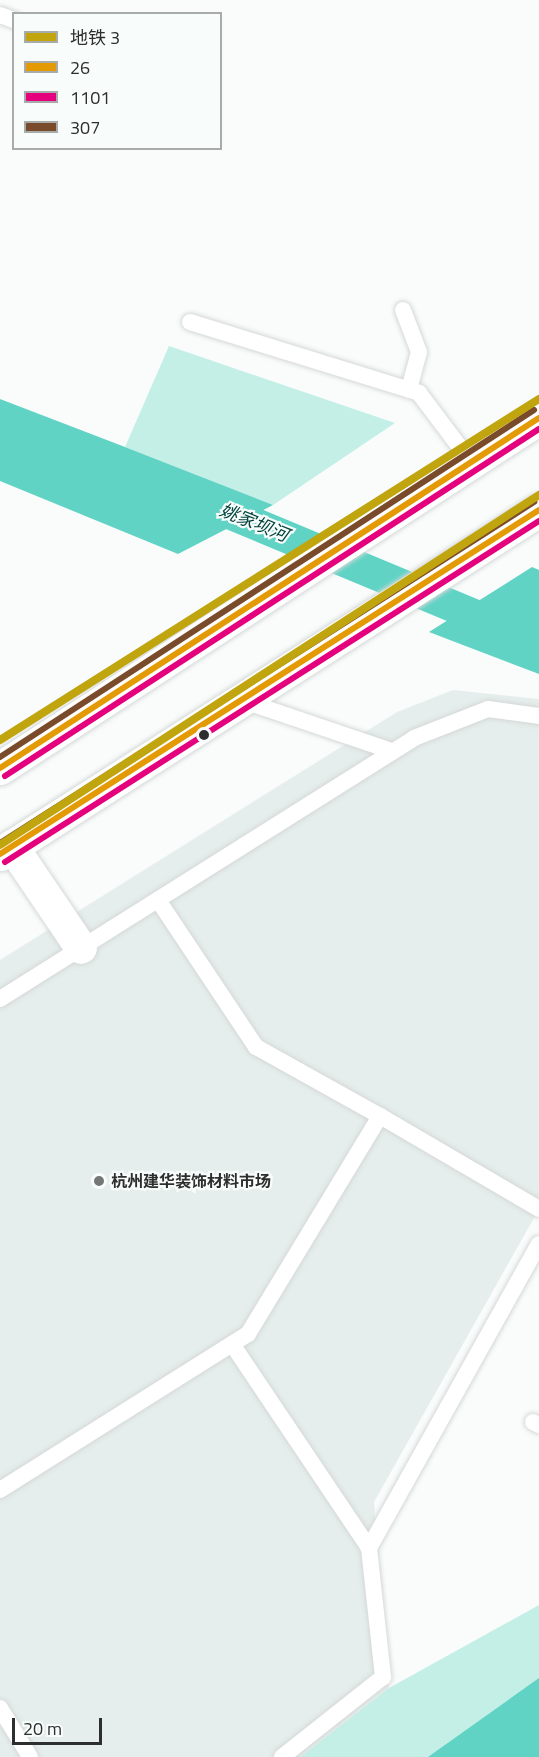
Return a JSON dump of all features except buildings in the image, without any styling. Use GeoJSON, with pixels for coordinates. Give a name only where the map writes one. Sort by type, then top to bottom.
{"type":"FeatureCollection","features":[{"type":"Feature","properties":{"kind":"main road"},"geometry":{"type":"LineString","coordinates":[[0,768],[539,418]]}},
{"type":"Feature","properties":{"kind":"main road"},"geometry":{"type":"LineString","coordinates":[[6,850],[539,510]]}},
{"type":"Feature","properties":{"kind":"street"},"geometry":{"type":"LineString","coordinates":[[6,850],[81,948]]}},
{"type":"Feature","properties":{"kind":"lane"},"geometry":{"type":"LineString","coordinates":[[403,310],[419,352],[409,390]]}},
{"type":"Feature","properties":{"kind":"lane"},"geometry":{"type":"LineString","coordinates":[[190,322],[419,393],[471,462]]}},
{"type":"Feature","properties":{"kind":"lane"},"geometry":{"type":"LineString","coordinates":[[241,700],[392,751]]}},
{"type":"Feature","properties":{"kind":"lane"},"geometry":{"type":"LineString","coordinates":[[0,999],[414,738],[488,709],[539,716]]}},
{"type":"Feature","properties":{"kind":"lane"},"geometry":{"type":"LineString","coordinates":[[158,900],[256,1047],[539,1209]]}},
{"type":"Feature","properties":{"kind":"lane"},"geometry":{"type":"LineString","coordinates":[[0,1490],[248,1334],[380,1116]]}},
{"type":"Feature","properties":{"kind":"lane"},"geometry":{"type":"LineString","coordinates":[[369,1548],[539,1244]]}},
{"type":"Feature","properties":{"kind":"lane"},"geometry":{"type":"LineString","coordinates":[[232,1344],[369,1548],[384,1677],[282,1757]]}},
{"type":"Feature","properties":{"kind":"lane"},"geometry":{"type":"LineString","coordinates":[[0,1708],[30,1757]]}},
{"type":"Feature","properties":{"kind":"shaded area"},"geometry":{"type":"Polygon","coordinates":[[[453,690],[539,699],[539,1209],[374,1502],[389,1688],[300,1757],[0,1757],[0,960],[397,712],[453,690]]]}},
{"type":"Feature","properties":{"kind":"green space"},"geometry":{"type":"Polygon","coordinates":[[[169,346],[395,423],[273,505],[125,447],[169,346]]]}},
{"type":"Feature","properties":{"kind":"green space"},"geometry":{"type":"Polygon","coordinates":[[[539,1605],[539,1679],[431,1757],[300,1757],[389,1688],[539,1605]]]}},
{"type":"Feature","properties":{"kind":"water"},"geometry":{"type":"Polygon","coordinates":[[[0,399],[273,505],[178,554],[0,481],[0,399]]]}},
{"type":"Feature","properties":{"kind":"water"},"geometry":{"type":"Polygon","coordinates":[[[532,567],[539,570],[539,674],[429,632],[532,567]]]}},
{"type":"Feature","properties":{"kind":"water"},"geometry":{"type":"Polygon","coordinates":[[[539,1678],[539,1757],[428,1757],[539,1678]]]}},
{"type":"Feature","properties":{"kind":"waterway","name":"姚家坝河"},"geometry":{"type":"LineString","coordinates":[[205,503],[539,642]]}},
{"type":"Feature","properties":{"kind":"metro line","name":"3"},"geometry":{"type":"LineString","coordinates":[[0,740],[539,399]]}},
{"type":"Feature","properties":{"kind":"metro line","name":"3"},"geometry":{"type":"LineString","coordinates":[[0,845],[539,495]]}},
{"type":"Feature","properties":{"kind":"transit line","name":"307"},"geometry":{"type":"LineString","coordinates":[[0,757],[534,410]]}},
{"type":"Feature","properties":{"kind":"transit line","name":"26"},"geometry":{"type":"LineString","coordinates":[[0,768],[539,418]]}},
{"type":"Feature","properties":{"kind":"transit line","name":"1101"},"geometry":{"type":"LineString","coordinates":[[5,776],[539,429]]}},
{"type":"Feature","properties":{"kind":"transit line","name":"307"},"geometry":{"type":"LineString","coordinates":[[0,843],[534,502]]}},
{"type":"Feature","properties":{"kind":"transit line","name":"26"},"geometry":{"type":"LineString","coordinates":[[0,854],[539,510]]}},
{"type":"Feature","properties":{"kind":"transit line","name":"1101"},"geometry":{"type":"LineString","coordinates":[[5,862],[539,521]]}},
{"type":"Feature","properties":{"kind":"place","name":"杭州建华装饰材料市场"},"geometry":{"type":"Point","coordinates":[99,1181]}}]}
